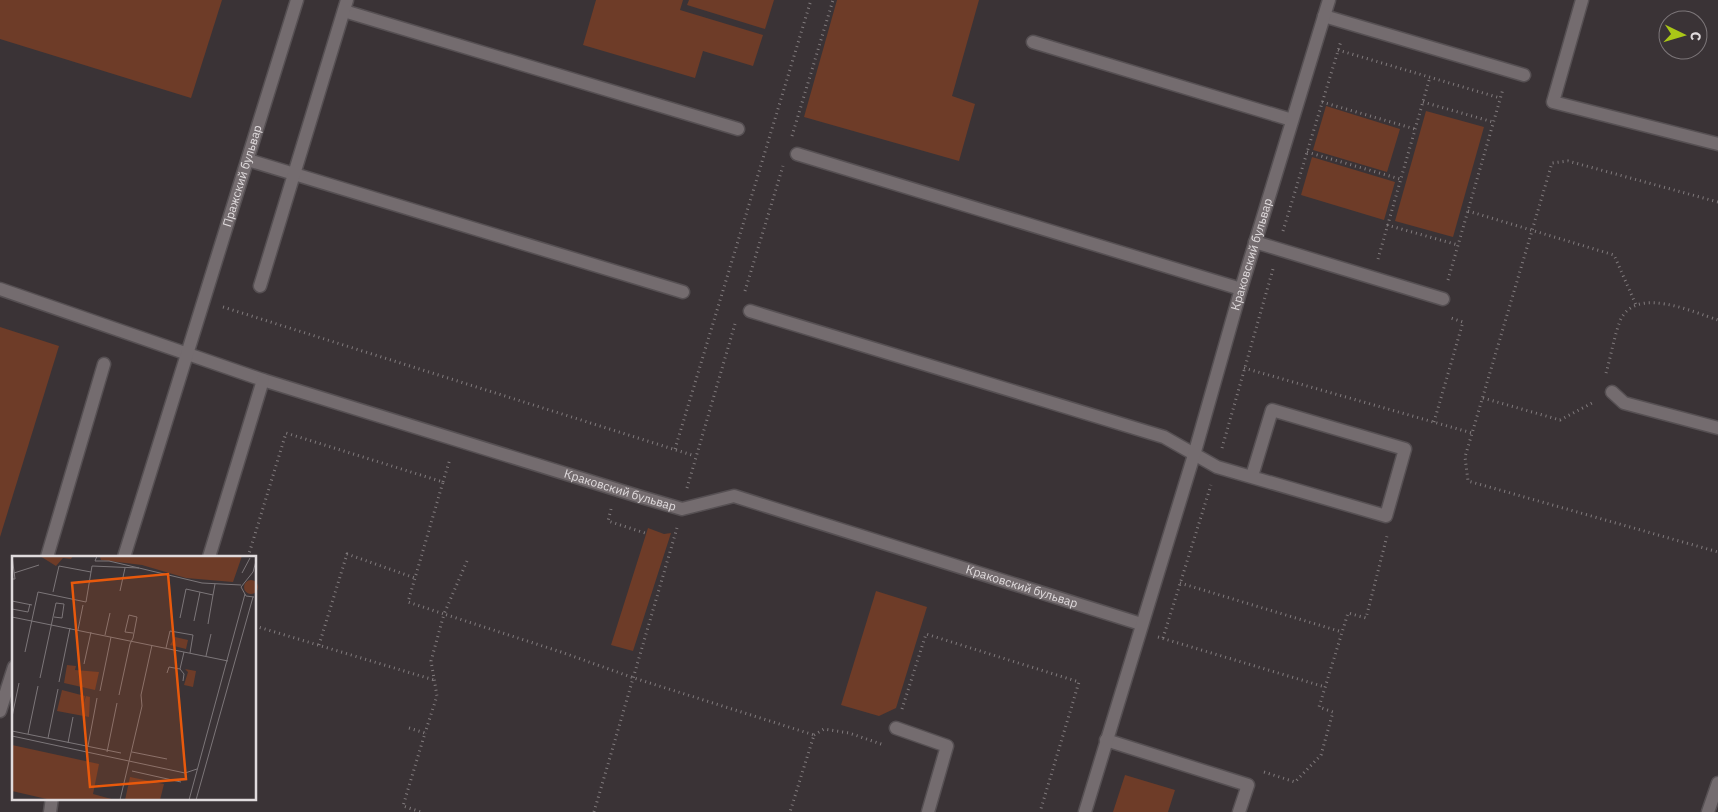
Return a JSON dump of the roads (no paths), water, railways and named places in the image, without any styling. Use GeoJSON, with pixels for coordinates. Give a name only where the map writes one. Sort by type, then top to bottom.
{"type":"FeatureCollection","features":[{"type":"Feature","properties":{"kind":"street","name":"Пражский бульвар"},"geometry":{"type":"LineString","coordinates":[[124,556],[297,0]]}},
{"type":"Feature","properties":{"kind":"street","name":"Краковский бульвар"},"geometry":{"type":"LineString","coordinates":[[1085,812],[1194,455],[1241,289],[1329,0]]}},
{"type":"Feature","properties":{"kind":"street"},"geometry":{"type":"LineString","coordinates":[[1582,0],[1553,102],[1718,144]]}},
{"type":"Feature","properties":{"kind":"street"},"geometry":{"type":"LineString","coordinates":[[260,286],[346,6],[738,129]]}},
{"type":"Feature","properties":{"kind":"street"},"geometry":{"type":"LineString","coordinates":[[1324,16],[1524,75]]}},
{"type":"Feature","properties":{"kind":"street"},"geometry":{"type":"LineString","coordinates":[[1033,42],[1292,120]]}},
{"type":"Feature","properties":{"kind":"street"},"geometry":{"type":"LineString","coordinates":[[797,154],[1241,289]]}},
{"type":"Feature","properties":{"kind":"street"},"geometry":{"type":"LineString","coordinates":[[248,160],[684,292]]}},
{"type":"Feature","properties":{"kind":"street"},"geometry":{"type":"LineString","coordinates":[[1255,242],[1443,299]]}},
{"type":"Feature","properties":{"kind":"street"},"geometry":{"type":"LineString","coordinates":[[0,289],[187,354]]}},
{"type":"Feature","properties":{"kind":"street"},"geometry":{"type":"LineString","coordinates":[[750,312],[1164,437],[1216,466],[1386,516],[1405,449],[1272,410],[1252,476]]}},
{"type":"Feature","properties":{"kind":"street","name":"Краковский бульвар"},"geometry":{"type":"LineString","coordinates":[[187,354],[263,380],[682,509],[734,496],[1141,624]]}},
{"type":"Feature","properties":{"kind":"street"},"geometry":{"type":"LineString","coordinates":[[47,556],[104,364]]}},
{"type":"Feature","properties":{"kind":"street"},"geometry":{"type":"LineString","coordinates":[[209,556],[263,380]]}},
{"type":"Feature","properties":{"kind":"street"},"geometry":{"type":"LineString","coordinates":[[1612,392],[1624,403],[1718,428]]}},
{"type":"Feature","properties":{"kind":"street"},"geometry":{"type":"LineString","coordinates":[[0,711],[12,673]]}},
{"type":"Feature","properties":{"kind":"street"},"geometry":{"type":"LineString","coordinates":[[896,728],[947,746],[928,812]]}},
{"type":"Feature","properties":{"kind":"street"},"geometry":{"type":"LineString","coordinates":[[1106,740],[1248,784],[1239,812]]}},
{"type":"Feature","properties":{"kind":"street"},"geometry":{"type":"LineString","coordinates":[[1708,812],[1718,783]]}}]}
